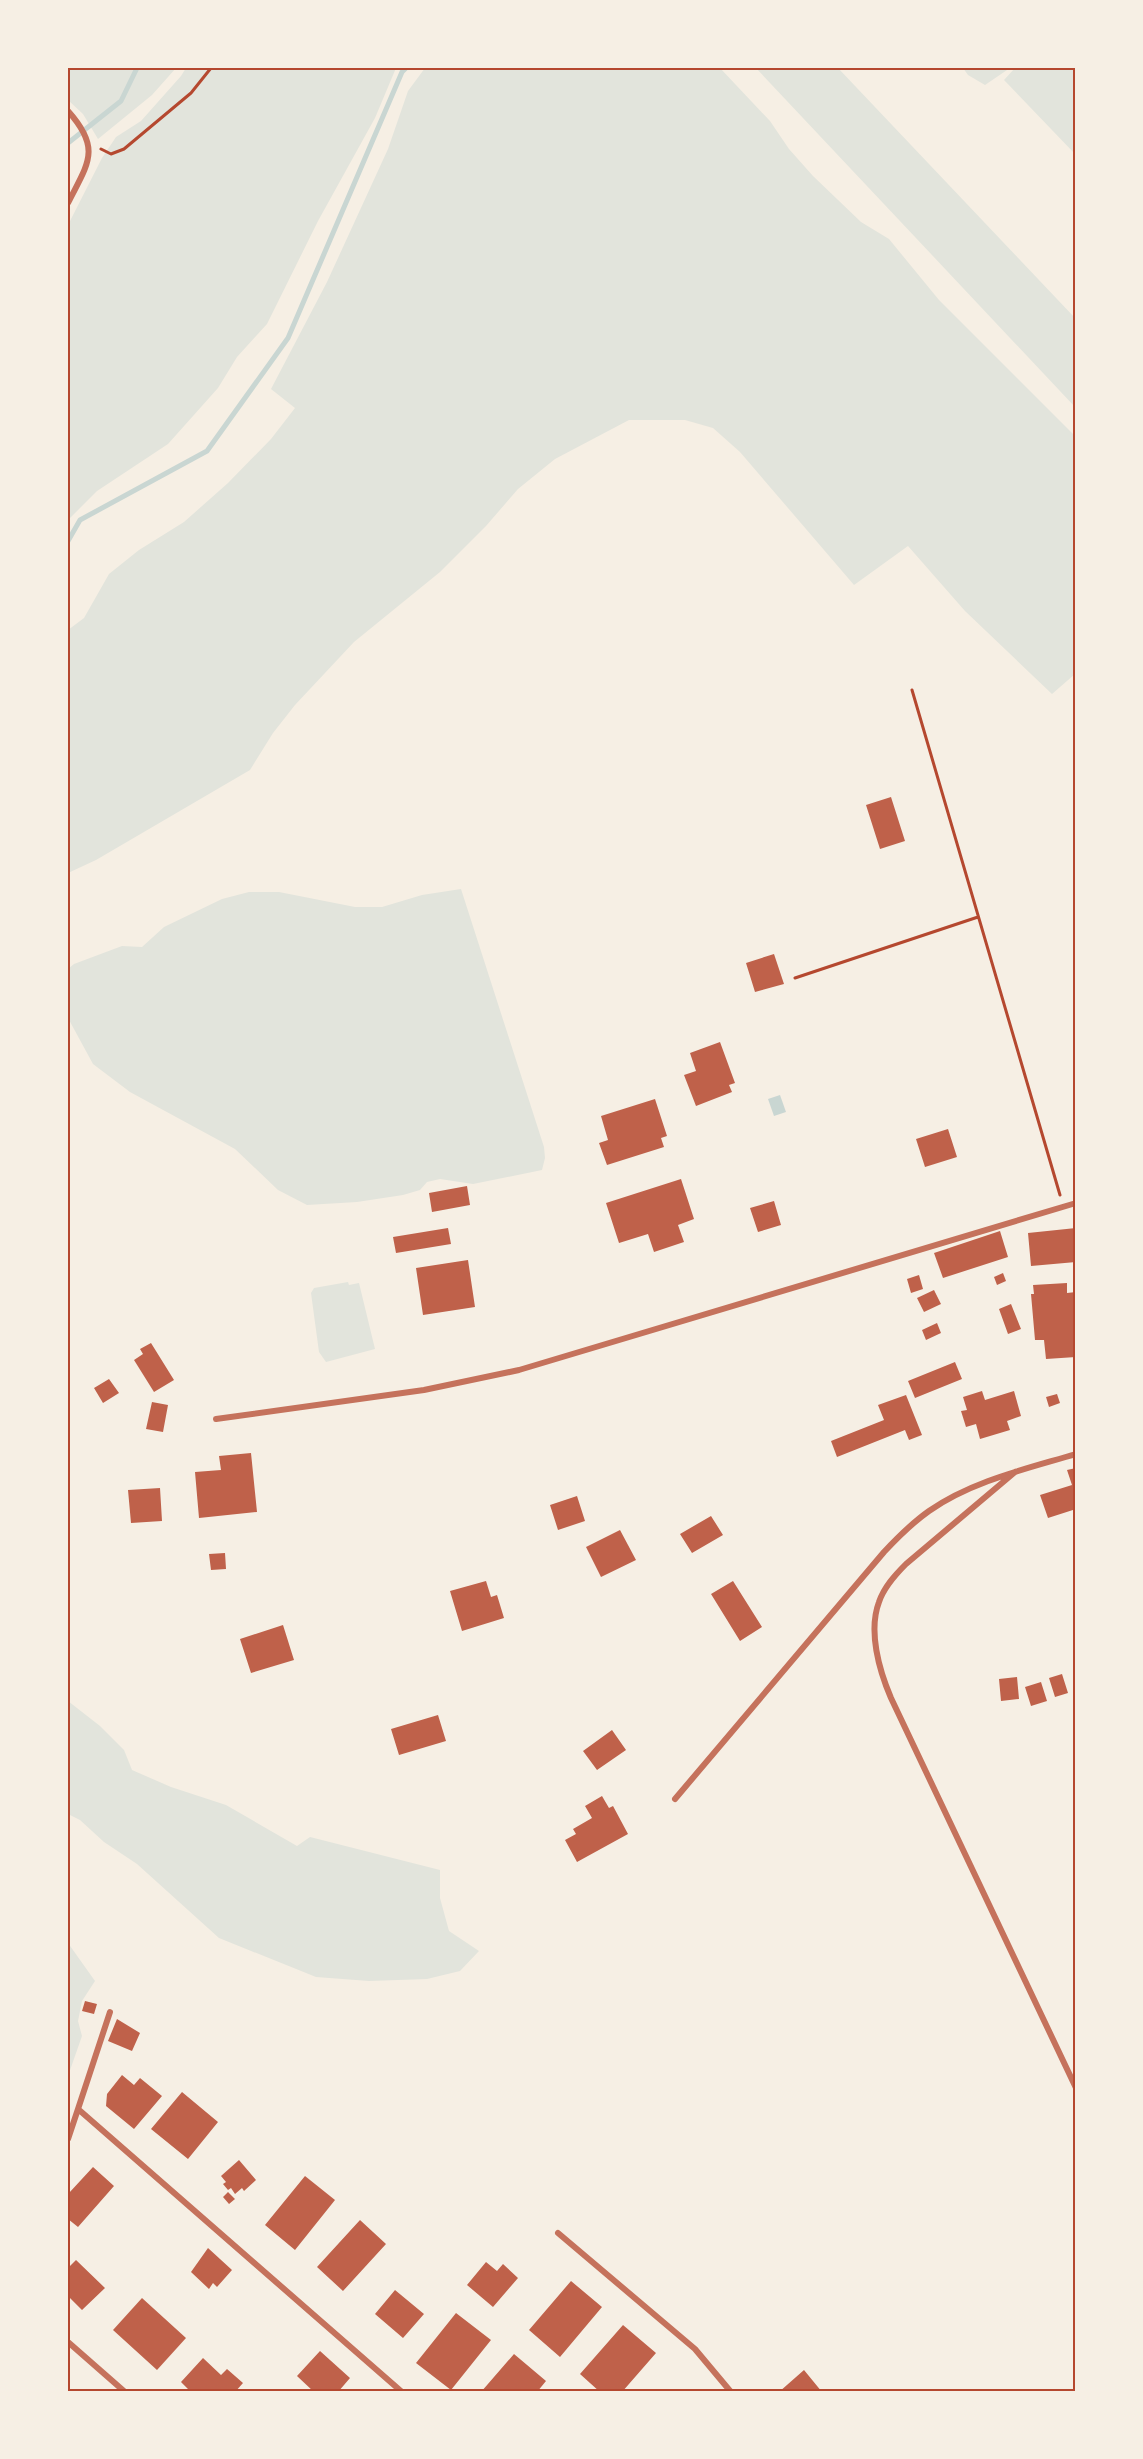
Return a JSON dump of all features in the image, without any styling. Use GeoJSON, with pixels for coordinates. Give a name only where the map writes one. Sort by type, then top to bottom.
{"type":"FeatureCollection","features":[{"type":"Feature","properties":{"kind":"street"},"geometry":{"type":"LineString","coordinates":[[68,203],[87,165],[89,144],[69,112]]}},
{"type":"Feature","properties":{"kind":"street"},"geometry":{"type":"LineString","coordinates":[[216,1419],[424,1390],[510,1372],[1076,1203]]}},
{"type":"Feature","properties":{"kind":"street"},"geometry":{"type":"LineString","coordinates":[[675,1799],[902,1533],[927,1512],[955,1496],[1015,1472],[1076,1454]]}},
{"type":"Feature","properties":{"kind":"street"},"geometry":{"type":"LineString","coordinates":[[1015,1472],[906,1564],[894,1577],[878,1605],[875,1616],[876,1643],[881,1671],[891,1698],[1076,2088]]}},
{"type":"Feature","properties":{"kind":"street"},"geometry":{"type":"LineString","coordinates":[[68,2139],[110,2012]]}},
{"type":"Feature","properties":{"kind":"street"},"geometry":{"type":"LineString","coordinates":[[78,2109],[402,2391]]}},
{"type":"Feature","properties":{"kind":"street"},"geometry":{"type":"LineString","coordinates":[[558,2233],[695,2349],[731,2391]]}},
{"type":"Feature","properties":{"kind":"street"},"geometry":{"type":"LineString","coordinates":[[68,2342],[125,2391]]}},
{"type":"Feature","properties":{"kind":"path"},"geometry":{"type":"LineString","coordinates":[[89,144],[111,154],[124,149],[191,93],[212,68]]}},
{"type":"Feature","properties":{"kind":"path"},"geometry":{"type":"LineString","coordinates":[[912,690],[1064,1206]]}},
{"type":"Feature","properties":{"kind":"path"},"geometry":{"type":"LineString","coordinates":[[795,978],[978,917]]}},
{"type":"Feature","properties":{"kind":"shaded area"},"geometry":{"type":"Polygon","coordinates":[[[68,68],[176,68],[152,95],[98,139],[83,114],[68,100],[68,68]]]}},
{"type":"Feature","properties":{"kind":"shaded area"},"geometry":{"type":"Polygon","coordinates":[[[186,68],[396,68],[375,118],[318,221],[267,324],[237,357],[218,388],[168,444],[97,491],[68,520],[68,225],[102,158],[116,137],[141,121],[186,68]]]}},
{"type":"Feature","properties":{"kind":"shaded area"},"geometry":{"type":"Polygon","coordinates":[[[425,68],[720,68],[770,121],[789,149],[813,176],[861,222],[889,239],[939,300],[1075,436],[1075,674],[1052,694],[965,611],[908,546],[854,585],[740,452],[713,428],[685,420],[629,420],[555,459],[518,489],[486,526],[440,572],[354,642],[295,705],[273,733],[250,770],[96,860],[68,873],[68,630],[84,618],[109,574],[139,550],[184,522],[228,483],[271,439],[295,408],[271,389],[327,282],[388,149],[408,91],[425,68]]]}},
{"type":"Feature","properties":{"kind":"shaded area"},"geometry":{"type":"Polygon","coordinates":[[[756,68],[838,68],[1075,318],[1075,407],[756,68]]]}},
{"type":"Feature","properties":{"kind":"shaded area"},"geometry":{"type":"Polygon","coordinates":[[[963,68],[1010,68],[985,85],[968,75],[963,68]]]}},
{"type":"Feature","properties":{"kind":"shaded area"},"geometry":{"type":"Polygon","coordinates":[[[1015,68],[1075,68],[1075,154],[1004,80],[1015,68]]]}},
{"type":"Feature","properties":{"kind":"shaded area"},"geometry":{"type":"Polygon","coordinates":[[[461,889],[544,1147],[545,1158],[542,1170],[473,1184],[440,1179],[427,1182],[420,1190],[403,1195],[357,1202],[307,1205],[278,1190],[235,1149],[130,1092],[93,1064],[68,1018],[68,969],[74,964],[122,946],[142,947],[164,927],[222,899],[249,892],[279,892],[355,907],[382,907],[422,895],[461,889]]]}},
{"type":"Feature","properties":{"kind":"shaded area"},"geometry":{"type":"Polygon","coordinates":[[[780,1095],[786,1112],[774,1116],[768,1099],[780,1095]]]}},
{"type":"Feature","properties":{"kind":"shaded area"},"geometry":{"type":"Polygon","coordinates":[[[348,1282],[349,1285],[359,1283],[375,1349],[326,1362],[319,1352],[311,1293],[314,1288],[348,1282]]]}},
{"type":"Feature","properties":{"kind":"shaded area"},"geometry":{"type":"Polygon","coordinates":[[[68,1701],[100,1726],[124,1750],[132,1770],[171,1787],[226,1805],[297,1846],[310,1837],[440,1870],[440,1898],[449,1931],[479,1951],[460,1971],[427,1979],[369,1981],[316,1977],[219,1938],[137,1864],[104,1842],[80,1820],[68,1814],[68,1701]]]}},
{"type":"Feature","properties":{"kind":"shaded area"},"geometry":{"type":"Polygon","coordinates":[[[68,1943],[95,1981],[82,2001],[78,2021],[82,2036],[68,2076],[68,1943]]]}},
{"type":"Feature","properties":{"kind":"building"},"geometry":{"type":"Polygon","coordinates":[[[891,797],[905,841],[880,849],[866,805],[891,797]]]}},
{"type":"Feature","properties":{"kind":"building"},"geometry":{"type":"Polygon","coordinates":[[[774,954],[784,984],[755,992],[746,963],[774,954]]]}},
{"type":"Feature","properties":{"kind":"building"},"geometry":{"type":"Polygon","coordinates":[[[720,1042],[735,1083],[729,1085],[732,1092],[696,1106],[684,1075],[696,1071],[690,1053],[720,1042]]]}},
{"type":"Feature","properties":{"kind":"building"},"geometry":{"type":"Polygon","coordinates":[[[655,1099],[667,1136],[661,1138],[664,1147],[607,1165],[599,1143],[608,1140],[601,1116],[655,1099]]]}},
{"type":"Feature","properties":{"kind":"building"},"geometry":{"type":"Polygon","coordinates":[[[948,1129],[957,1157],[925,1167],[916,1139],[948,1129]]]}},
{"type":"Feature","properties":{"kind":"building"},"geometry":{"type":"Polygon","coordinates":[[[681,1179],[694,1219],[678,1225],[684,1242],[654,1252],[648,1234],[619,1243],[606,1203],[681,1179]]]}},
{"type":"Feature","properties":{"kind":"building"},"geometry":{"type":"Polygon","coordinates":[[[467,1186],[470,1205],[432,1212],[429,1193],[467,1186]]]}},
{"type":"Feature","properties":{"kind":"building"},"geometry":{"type":"Polygon","coordinates":[[[774,1201],[781,1225],[758,1232],[750,1208],[774,1201]]]}},
{"type":"Feature","properties":{"kind":"building"},"geometry":{"type":"Polygon","coordinates":[[[448,1228],[451,1244],[396,1253],[393,1237],[448,1228]]]}},
{"type":"Feature","properties":{"kind":"building"},"geometry":{"type":"Polygon","coordinates":[[[1076,1228],[1076,1262],[1031,1266],[1028,1233],[1076,1228]]]}},
{"type":"Feature","properties":{"kind":"building"},"geometry":{"type":"Polygon","coordinates":[[[1000,1231],[1008,1257],[943,1278],[934,1253],[1000,1231]]]}},
{"type":"Feature","properties":{"kind":"building"},"geometry":{"type":"Polygon","coordinates":[[[468,1260],[475,1307],[423,1315],[416,1268],[468,1260]]]}},
{"type":"Feature","properties":{"kind":"building"},"geometry":{"type":"Polygon","coordinates":[[[1003,1273],[1006,1281],[997,1285],[994,1277],[1003,1273]]]}},
{"type":"Feature","properties":{"kind":"building"},"geometry":{"type":"Polygon","coordinates":[[[919,1275],[923,1289],[911,1293],[907,1279],[919,1275]]]}},
{"type":"Feature","properties":{"kind":"building"},"geometry":{"type":"Polygon","coordinates":[[[1067,1283],[1067,1293],[1076,1292],[1076,1357],[1046,1359],[1044,1340],[1035,1340],[1031,1294],[1034,1294],[1033,1285],[1067,1283]]]}},
{"type":"Feature","properties":{"kind":"building"},"geometry":{"type":"Polygon","coordinates":[[[934,1290],[941,1304],[924,1312],[917,1298],[934,1290]]]}},
{"type":"Feature","properties":{"kind":"building"},"geometry":{"type":"Polygon","coordinates":[[[1011,1304],[1021,1329],[1008,1334],[999,1309],[1011,1304]]]}},
{"type":"Feature","properties":{"kind":"building"},"geometry":{"type":"Polygon","coordinates":[[[937,1323],[941,1333],[926,1340],[922,1330],[937,1323]]]}},
{"type":"Feature","properties":{"kind":"building"},"geometry":{"type":"Polygon","coordinates":[[[151,1343],[174,1380],[154,1392],[134,1360],[143,1354],[140,1349],[151,1343]]]}},
{"type":"Feature","properties":{"kind":"building"},"geometry":{"type":"Polygon","coordinates":[[[955,1362],[962,1379],[915,1398],[908,1381],[955,1362]]]}},
{"type":"Feature","properties":{"kind":"building"},"geometry":{"type":"Polygon","coordinates":[[[109,1379],[119,1393],[103,1403],[94,1388],[109,1379]]]}},
{"type":"Feature","properties":{"kind":"building"},"geometry":{"type":"Polygon","coordinates":[[[982,1391],[985,1400],[1014,1391],[1021,1416],[1007,1421],[1010,1430],[980,1439],[976,1424],[966,1427],[961,1411],[967,1410],[963,1397],[982,1391]]]}},
{"type":"Feature","properties":{"kind":"building"},"geometry":{"type":"Polygon","coordinates":[[[1057,1394],[1060,1403],[1049,1407],[1046,1397],[1057,1394]]]}},
{"type":"Feature","properties":{"kind":"building"},"geometry":{"type":"Polygon","coordinates":[[[906,1395],[922,1435],[909,1440],[905,1430],[837,1457],[831,1441],[884,1420],[878,1405],[906,1395]]]}},
{"type":"Feature","properties":{"kind":"building"},"geometry":{"type":"Polygon","coordinates":[[[152,1402],[168,1405],[163,1432],[146,1429],[152,1402]]]}},
{"type":"Feature","properties":{"kind":"building"},"geometry":{"type":"Polygon","coordinates":[[[251,1453],[257,1512],[199,1518],[195,1472],[221,1470],[219,1456],[251,1453]]]}},
{"type":"Feature","properties":{"kind":"building"},"geometry":{"type":"Polygon","coordinates":[[[1076,1468],[1076,1509],[1048,1518],[1040,1495],[1072,1485],[1067,1470],[1076,1468]]]}},
{"type":"Feature","properties":{"kind":"building"},"geometry":{"type":"Polygon","coordinates":[[[160,1488],[162,1521],[131,1523],[128,1490],[160,1488]]]}},
{"type":"Feature","properties":{"kind":"building"},"geometry":{"type":"Polygon","coordinates":[[[577,1496],[585,1521],[558,1530],[550,1505],[577,1496]]]}},
{"type":"Feature","properties":{"kind":"building"},"geometry":{"type":"Polygon","coordinates":[[[711,1516],[723,1535],[692,1553],[680,1534],[711,1516]]]}},
{"type":"Feature","properties":{"kind":"building"},"geometry":{"type":"Polygon","coordinates":[[[620,1530],[636,1560],[601,1577],[586,1547],[620,1530]]]}},
{"type":"Feature","properties":{"kind":"building"},"geometry":{"type":"Polygon","coordinates":[[[225,1553],[226,1569],[211,1570],[209,1554],[225,1553]]]}},
{"type":"Feature","properties":{"kind":"building"},"geometry":{"type":"Polygon","coordinates":[[[486,1581],[491,1597],[497,1595],[504,1618],[462,1631],[450,1591],[486,1581]]]}},
{"type":"Feature","properties":{"kind":"building"},"geometry":{"type":"Polygon","coordinates":[[[733,1581],[762,1627],[740,1641],[711,1594],[733,1581]]]}},
{"type":"Feature","properties":{"kind":"building"},"geometry":{"type":"Polygon","coordinates":[[[283,1625],[294,1660],[251,1673],[240,1639],[283,1625]]]}},
{"type":"Feature","properties":{"kind":"building"},"geometry":{"type":"Polygon","coordinates":[[[1062,1674],[1068,1693],[1055,1697],[1049,1678],[1062,1674]]]}},
{"type":"Feature","properties":{"kind":"building"},"geometry":{"type":"Polygon","coordinates":[[[1017,1677],[1019,1699],[1001,1701],[999,1679],[1017,1677]]]}},
{"type":"Feature","properties":{"kind":"building"},"geometry":{"type":"Polygon","coordinates":[[[1041,1682],[1047,1701],[1031,1706],[1025,1687],[1041,1682]]]}},
{"type":"Feature","properties":{"kind":"building"},"geometry":{"type":"Polygon","coordinates":[[[438,1715],[446,1741],[399,1755],[391,1729],[438,1715]]]}},
{"type":"Feature","properties":{"kind":"building"},"geometry":{"type":"Polygon","coordinates":[[[612,1730],[626,1750],[597,1770],[583,1751],[612,1730]]]}},
{"type":"Feature","properties":{"kind":"building"},"geometry":{"type":"Polygon","coordinates":[[[602,1796],[609,1808],[613,1806],[628,1834],[577,1862],[565,1840],[576,1834],[573,1829],[592,1818],[585,1806],[602,1796]]]}},
{"type":"Feature","properties":{"kind":"building"},"geometry":{"type":"Polygon","coordinates":[[[85,2001],[97,2004],[94,2014],[82,2011],[85,2001]]]}},
{"type":"Feature","properties":{"kind":"building"},"geometry":{"type":"Polygon","coordinates":[[[117,2019],[140,2033],[132,2051],[108,2041],[117,2019]]]}},
{"type":"Feature","properties":{"kind":"building"},"geometry":{"type":"Polygon","coordinates":[[[122,2075],[134,2085],[140,2078],[162,2096],[134,2129],[106,2106],[107,2094],[122,2075]]]}},
{"type":"Feature","properties":{"kind":"building"},"geometry":{"type":"Polygon","coordinates":[[[182,2092],[218,2122],[188,2159],[151,2129],[182,2092]]]}},
{"type":"Feature","properties":{"kind":"building"},"geometry":{"type":"Polygon","coordinates":[[[239,2160],[256,2180],[244,2191],[242,2188],[235,2194],[231,2188],[228,2190],[223,2184],[226,2182],[221,2176],[239,2160]]]}},
{"type":"Feature","properties":{"kind":"building"},"geometry":{"type":"Polygon","coordinates":[[[93,2167],[114,2186],[78,2227],[68,2219],[69,2193],[93,2167]]]}},
{"type":"Feature","properties":{"kind":"building"},"geometry":{"type":"Polygon","coordinates":[[[305,2176],[335,2200],[295,2250],[265,2225],[305,2176]]]}},
{"type":"Feature","properties":{"kind":"building"},"geometry":{"type":"Polygon","coordinates":[[[228,2192],[235,2199],[229,2204],[223,2197],[228,2192]]]}},
{"type":"Feature","properties":{"kind":"building"},"geometry":{"type":"Polygon","coordinates":[[[360,2220],[386,2244],[343,2291],[317,2267],[360,2220]]]}},
{"type":"Feature","properties":{"kind":"building"},"geometry":{"type":"Polygon","coordinates":[[[208,2248],[232,2270],[217,2287],[213,2283],[209,2289],[191,2272],[208,2248]]]}},
{"type":"Feature","properties":{"kind":"building"},"geometry":{"type":"Polygon","coordinates":[[[76,2260],[105,2288],[82,2310],[68,2296],[68,2268],[76,2260]]]}},
{"type":"Feature","properties":{"kind":"building"},"geometry":{"type":"Polygon","coordinates":[[[486,2262],[497,2271],[503,2264],[518,2278],[493,2307],[467,2285],[486,2262]]]}},
{"type":"Feature","properties":{"kind":"building"},"geometry":{"type":"Polygon","coordinates":[[[571,2281],[602,2307],[560,2357],[529,2330],[571,2281]]]}},
{"type":"Feature","properties":{"kind":"building"},"geometry":{"type":"Polygon","coordinates":[[[395,2290],[424,2314],[403,2338],[375,2314],[395,2290]]]}},
{"type":"Feature","properties":{"kind":"building"},"geometry":{"type":"Polygon","coordinates":[[[142,2298],[186,2338],[157,2370],[113,2330],[142,2298]]]}},
{"type":"Feature","properties":{"kind":"building"},"geometry":{"type":"Polygon","coordinates":[[[456,2313],[491,2340],[451,2390],[416,2363],[456,2313]]]}},
{"type":"Feature","properties":{"kind":"building"},"geometry":{"type":"Polygon","coordinates":[[[623,2325],[656,2353],[622,2392],[600,2392],[580,2374],[623,2325]]]}},
{"type":"Feature","properties":{"kind":"building"},"geometry":{"type":"Polygon","coordinates":[[[320,2351],[350,2378],[338,2392],[314,2392],[297,2376],[320,2351]]]}},
{"type":"Feature","properties":{"kind":"building"},"geometry":{"type":"Polygon","coordinates":[[[514,2354],[546,2381],[537,2392],[481,2392],[514,2354]]]}},
{"type":"Feature","properties":{"kind":"building"},"geometry":{"type":"Polygon","coordinates":[[[203,2358],[221,2375],[227,2369],[243,2383],[235,2392],[210,2390],[191,2392],[181,2382],[203,2358]]]}},
{"type":"Feature","properties":{"kind":"building"},"geometry":{"type":"Polygon","coordinates":[[[804,2370],[822,2392],[779,2392],[804,2370]]]}},
{"type":"Feature","properties":{"kind":"waterway"},"geometry":{"type":"LineString","coordinates":[[68,143],[121,101],[137,68]]}},
{"type":"Feature","properties":{"kind":"waterway"},"geometry":{"type":"LineString","coordinates":[[68,541],[80,520],[207,451],[288,338],[402,72],[406,68]]}}]}
